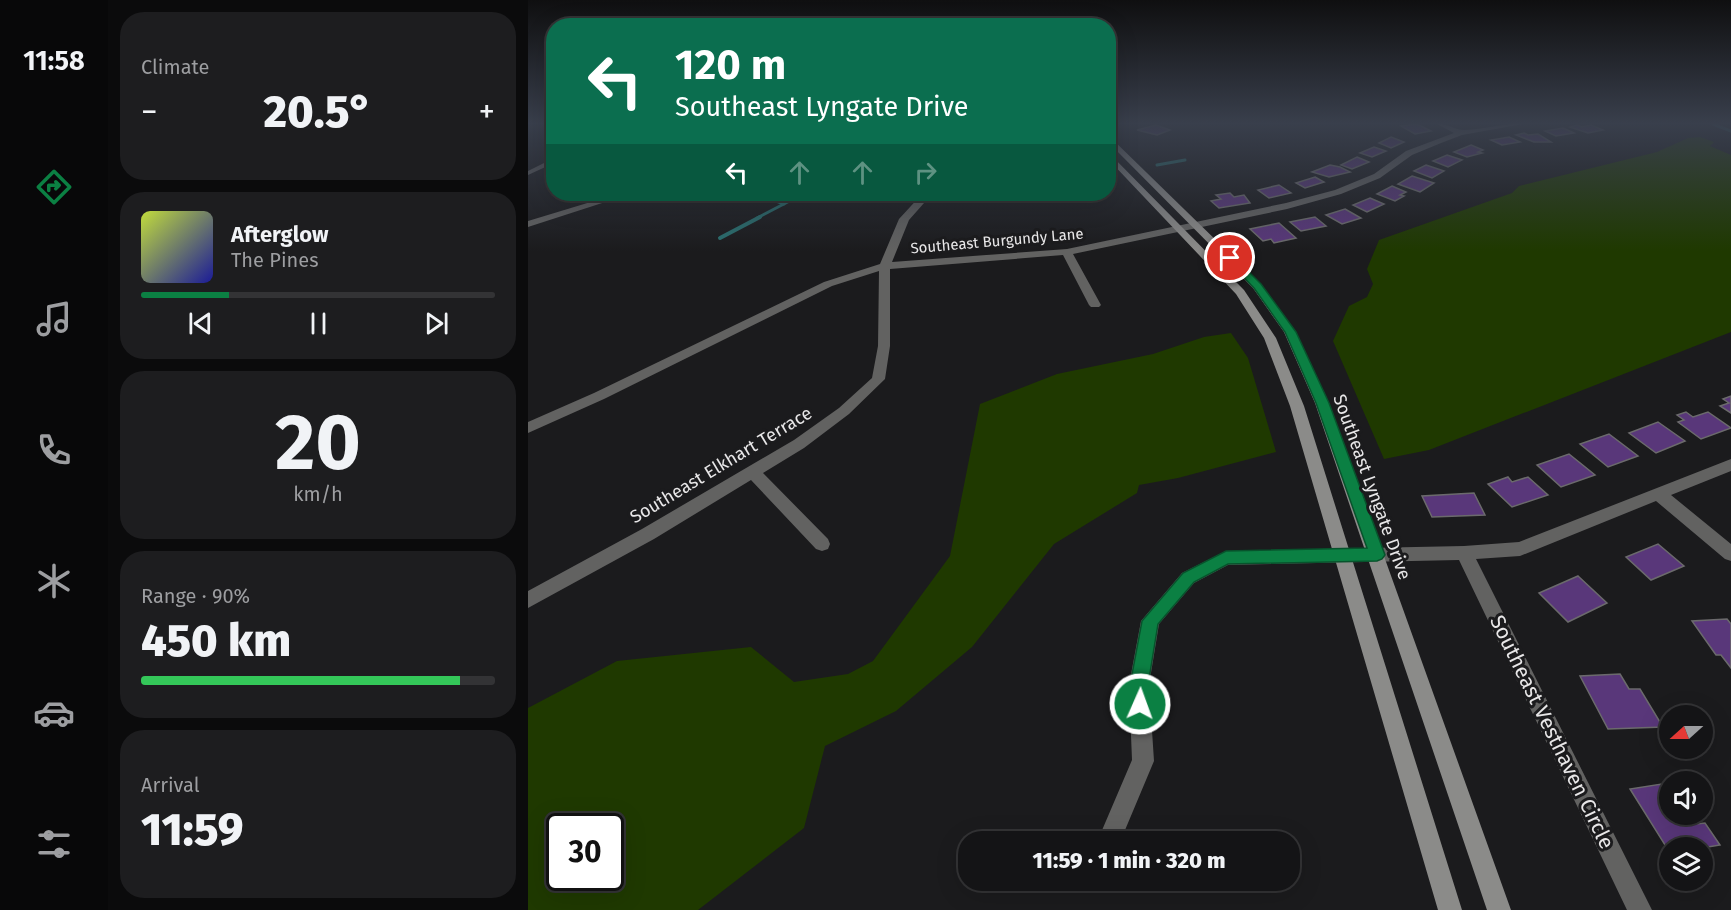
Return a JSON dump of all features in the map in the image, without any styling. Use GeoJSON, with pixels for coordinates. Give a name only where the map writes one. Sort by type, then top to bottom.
{"type":"FeatureCollection","features":[{"type":"Feature","properties":{"kind":"street"},"geometry":{"type":"LineString","coordinates":[[1120,166],[1240,292],[1270,338],[1297,406],[1450,910]]}},
{"type":"Feature","properties":{"kind":"street","name":"Southeast Lyngate Drive"},"geometry":{"type":"LineString","coordinates":[[1138,166],[1257,286],[1290,332],[1322,403],[1377,555],[1499,910]]}},
{"type":"Feature","properties":{"kind":"street","name":"Southeast Burgundy Lane"},"geometry":{"type":"LineString","coordinates":[[528,428],[599,396],[828,284],[885,266],[1067,252],[1181,230],[1338,192],[1377,176],[1390,166]]}},
{"type":"Feature","properties":{"kind":"street"},"geometry":{"type":"LineString","coordinates":[[528,224],[602,201]]}},
{"type":"Feature","properties":{"kind":"street","name":"Southeast Elkhart Terrace"},"geometry":{"type":"LineString","coordinates":[[528,600],[753,472],[844,411],[878,379],[884,346],[885,266],[904,219],[921,201]]}},
{"type":"Feature","properties":{"kind":"street"},"geometry":{"type":"LineString","coordinates":[[1067,252],[1095,305]]}},
{"type":"Feature","properties":{"kind":"street"},"geometry":{"type":"LineString","coordinates":[[1112,831],[1143,762],[1139,685],[1150,621],[1188,578],[1226,558],[1464,553],[1520,549],[1731,465]]}},
{"type":"Feature","properties":{"kind":"street"},"geometry":{"type":"LineString","coordinates":[[753,472],[822,544]]}},
{"type":"Feature","properties":{"kind":"street"},"geometry":{"type":"LineString","coordinates":[[1658,494],[1731,554]]}},
{"type":"Feature","properties":{"kind":"street","name":"Southeast Vesthaven Circle"},"geometry":{"type":"LineString","coordinates":[[1464,553],[1640,910]]}},
{"type":"Feature","properties":{"kind":"green space"},"geometry":{"type":"Polygon","coordinates":[[[1598,166],[1731,166],[1731,332],[1429,450],[1384,459],[1333,341],[1349,306],[1367,297],[1373,284],[1367,269],[1379,240],[1512,193],[1519,186],[1598,166]]]}},
{"type":"Feature","properties":{"kind":"green space"},"geometry":{"type":"Polygon","coordinates":[[[1231,333],[1248,358],[1276,452],[1178,478],[1139,485],[1137,493],[1054,544],[972,647],[896,711],[825,746],[804,828],[698,910],[528,910],[528,708],[617,661],[751,647],[794,682],[848,674],[873,661],[950,556],[980,404],[1057,374],[1153,354],[1204,337],[1231,333]]]}},
{"type":"Feature","properties":{"kind":"building"},"geometry":{"type":"Polygon","coordinates":[[[1326,166],[1337,166],[1350,172],[1329,177],[1312,172],[1326,166]]]}},
{"type":"Feature","properties":{"kind":"building"},"geometry":{"type":"Polygon","coordinates":[[[1423,166],[1430,166],[1444,171],[1432,178],[1414,171],[1423,166]]]}},
{"type":"Feature","properties":{"kind":"building"},"geometry":{"type":"Polygon","coordinates":[[[1412,176],[1434,183],[1420,192],[1398,184],[1412,176]]]}},
{"type":"Feature","properties":{"kind":"building"},"geometry":{"type":"Polygon","coordinates":[[[1315,177],[1324,182],[1305,188],[1296,183],[1315,177]]]}},
{"type":"Feature","properties":{"kind":"building"},"geometry":{"type":"Polygon","coordinates":[[[1279,185],[1291,193],[1269,198],[1258,190],[1279,185]]]}},
{"type":"Feature","properties":{"kind":"building"},"geometry":{"type":"Polygon","coordinates":[[[1392,186],[1406,192],[1400,195],[1404,196],[1395,201],[1377,194],[1392,186]]]}},
{"type":"Feature","properties":{"kind":"building"},"geometry":{"type":"Polygon","coordinates":[[[1230,193],[1234,197],[1244,195],[1250,203],[1219,208],[1211,201],[1221,199],[1216,195],[1230,193]]]}},
{"type":"Feature","properties":{"kind":"building"},"geometry":{"type":"Polygon","coordinates":[[[1370,198],[1384,204],[1367,212],[1353,205],[1370,198]]]}},
{"type":"Feature","properties":{"kind":"building"},"geometry":{"type":"Polygon","coordinates":[[[1345,209],[1361,218],[1342,224],[1326,215],[1345,209]]]}},
{"type":"Feature","properties":{"kind":"building"},"geometry":{"type":"Polygon","coordinates":[[[1315,217],[1326,226],[1301,231],[1290,222],[1315,217]]]}},
{"type":"Feature","properties":{"kind":"building"},"geometry":{"type":"Polygon","coordinates":[[[1279,223],[1296,238],[1274,243],[1271,239],[1263,241],[1250,229],[1279,223]]]}},
{"type":"Feature","properties":{"kind":"building"},"geometry":{"type":"Polygon","coordinates":[[[1731,396],[1731,413],[1720,406],[1729,403],[1723,399],[1731,396]]]}},
{"type":"Feature","properties":{"kind":"building"},"geometry":{"type":"Polygon","coordinates":[[[1686,412],[1693,417],[1708,412],[1731,428],[1701,439],[1678,422],[1684,420],[1677,415],[1686,412]]]}},
{"type":"Feature","properties":{"kind":"building"},"geometry":{"type":"Polygon","coordinates":[[[1658,422],[1685,441],[1656,453],[1629,433],[1658,422]]]}},
{"type":"Feature","properties":{"kind":"building"},"geometry":{"type":"Polygon","coordinates":[[[1609,434],[1638,456],[1608,467],[1580,444],[1609,434]]]}},
{"type":"Feature","properties":{"kind":"building"},"geometry":{"type":"Polygon","coordinates":[[[1569,454],[1595,475],[1561,487],[1537,465],[1569,454]]]}},
{"type":"Feature","properties":{"kind":"building"},"geometry":{"type":"Polygon","coordinates":[[[1508,477],[1512,482],[1528,477],[1548,495],[1512,507],[1488,484],[1508,477]]]}},
{"type":"Feature","properties":{"kind":"building"},"geometry":{"type":"Polygon","coordinates":[[[1474,493],[1485,515],[1432,517],[1422,496],[1474,493]]]}},
{"type":"Feature","properties":{"kind":"building"},"geometry":{"type":"Polygon","coordinates":[[[1658,544],[1684,566],[1651,580],[1626,557],[1658,544]]]}},
{"type":"Feature","properties":{"kind":"building"},"geometry":{"type":"Polygon","coordinates":[[[1578,576],[1607,603],[1568,622],[1539,593],[1578,576]]]}},
{"type":"Feature","properties":{"kind":"building"},"geometry":{"type":"Polygon","coordinates":[[[1727,619],[1731,624],[1731,668],[1721,655],[1716,655],[1692,621],[1727,619]]]}},
{"type":"Feature","properties":{"kind":"building"},"geometry":{"type":"Polygon","coordinates":[[[1620,674],[1629,689],[1640,689],[1659,720],[1659,727],[1608,729],[1580,676],[1620,674]]]}},
{"type":"Feature","properties":{"kind":"building"},"geometry":{"type":"Polygon","coordinates":[[[1659,784],[1659,825],[1706,825],[1720,845],[1713,846],[1713,837],[1660,837],[1630,789],[1659,784]]]}},
{"type":"Feature","properties":{"kind":"waterway"},"geometry":{"type":"LineString","coordinates":[[776,201],[784,204]]}},
{"type":"Feature","properties":{"kind":"waterway"},"geometry":{"type":"LineString","coordinates":[[784,204],[790,201]]}},
{"type":"Feature","properties":{"kind":"waterway"},"geometry":{"type":"LineString","coordinates":[[757,218],[784,204]]}},
{"type":"Feature","properties":{"kind":"waterway"},"geometry":{"type":"LineString","coordinates":[[720,238],[760,217]]}},
{"type":"Feature","properties":{"kind":"route"},"geometry":{"type":"LineString","coordinates":[[1140,704],[1139,685],[1150,621],[1188,578],[1226,558],[1377,555],[1322,403],[1290,332],[1257,286],[1230,258]]}}]}
